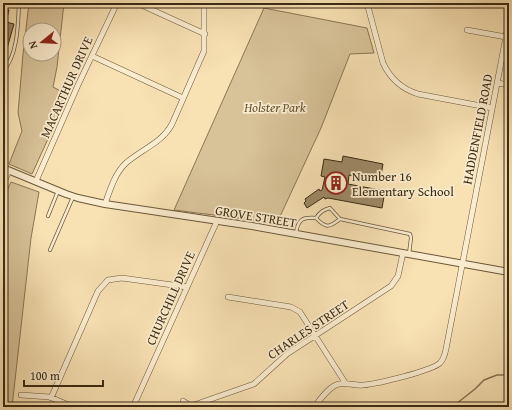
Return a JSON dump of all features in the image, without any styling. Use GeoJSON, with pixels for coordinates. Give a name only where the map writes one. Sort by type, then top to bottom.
{"type":"FeatureCollection","features":[{"type":"Feature","properties":{"kind":"street","name":"MACARTHUR DRIVE"},"geometry":{"type":"LineString","coordinates":[[36,181],[117,3]]}},
{"type":"Feature","properties":{"kind":"street"},"geometry":{"type":"LineString","coordinates":[[137,3],[205,34]]}},
{"type":"Feature","properties":{"kind":"street"},"geometry":{"type":"LineString","coordinates":[[105,204],[116,175],[120,169],[127,162],[165,135],[172,124],[204,51],[204,3]]}},
{"type":"Feature","properties":{"kind":"street"},"geometry":{"type":"LineString","coordinates":[[366,3],[383,63],[386,70],[397,83],[411,92],[418,94],[492,108]]}},
{"type":"Feature","properties":{"kind":"street","name":"HADDENFIELD ROAD"},"geometry":{"type":"LineString","coordinates":[[346,384],[362,386],[380,382],[429,369],[441,362],[446,349],[509,22]]}},
{"type":"Feature","properties":{"kind":"street"},"geometry":{"type":"LineString","coordinates":[[467,30],[506,37]]}},
{"type":"Feature","properties":{"kind":"street"},"geometry":{"type":"LineString","coordinates":[[92,56],[184,98]]}},
{"type":"Feature","properties":{"kind":"street"},"geometry":{"type":"LineString","coordinates":[[497,83],[509,85]]}},
{"type":"Feature","properties":{"kind":"street"},"geometry":{"type":"LineString","coordinates":[[3,185],[6,169]]}},
{"type":"Feature","properties":{"kind":"street","name":"GROVE STREET"},"geometry":{"type":"LineString","coordinates":[[6,169],[58,191],[105,204],[296,234],[509,272]]}},
{"type":"Feature","properties":{"kind":"street","name":"CHURCHILL DRIVE"},"geometry":{"type":"LineString","coordinates":[[134,407],[217,221]]}},
{"type":"Feature","properties":{"kind":"street","name":"CHARLES STREET"},"geometry":{"type":"LineString","coordinates":[[184,402],[191,406],[254,384],[287,354],[391,286],[398,276],[406,254]]}},
{"type":"Feature","properties":{"kind":"street"},"geometry":{"type":"LineString","coordinates":[[51,398],[98,291],[105,283],[113,279],[122,278],[187,287]]}},
{"type":"Feature","properties":{"kind":"street"},"geometry":{"type":"LineString","coordinates":[[228,297],[294,308],[303,315],[346,384]]}},
{"type":"Feature","properties":{"kind":"street"},"geometry":{"type":"LineString","coordinates":[[314,407],[332,388],[339,384],[346,384]]}},
{"type":"Feature","properties":{"kind":"street"},"geometry":{"type":"LineString","coordinates":[[21,395],[51,398],[73,407]]}},
{"type":"Feature","properties":{"kind":"lane"},"geometry":{"type":"LineString","coordinates":[[3,71],[14,47],[19,3]]}},
{"type":"Feature","properties":{"kind":"lane"},"geometry":{"type":"LineString","coordinates":[[48,216],[58,191]]}},
{"type":"Feature","properties":{"kind":"lane"},"geometry":{"type":"LineString","coordinates":[[50,250],[73,196]]}},
{"type":"Feature","properties":{"kind":"lane"},"geometry":{"type":"LineString","coordinates":[[316,218],[324,209],[330,208],[340,219],[410,234],[411,238],[406,254]]}},
{"type":"Feature","properties":{"kind":"lane"},"geometry":{"type":"LineString","coordinates":[[296,234],[297,225],[302,220],[316,218],[322,225],[326,226],[332,225],[340,219]]}},
{"type":"Feature","properties":{"kind":"green space"},"geometry":{"type":"Polygon","coordinates":[[[29,3],[64,3],[62,22],[27,22],[29,3]]]}},
{"type":"Feature","properties":{"kind":"green space","name":"Holster Park"},"geometry":{"type":"Polygon","coordinates":[[[264,8],[367,28],[374,53],[350,54],[321,128],[277,223],[174,210],[264,8]]]}},
{"type":"Feature","properties":{"kind":"green space"},"geometry":{"type":"Polygon","coordinates":[[[22,62],[58,62],[53,87],[68,95],[32,174],[9,164],[22,131],[18,113],[22,62]]]}},
{"type":"Feature","properties":{"kind":"green space"},"geometry":{"type":"Polygon","coordinates":[[[11,182],[39,192],[31,238],[12,407],[3,407],[4,197],[11,182]]]}},
{"type":"Feature","properties":{"kind":"building"},"geometry":{"type":"Polygon","coordinates":[[[3,8],[9,10],[6,22],[14,24],[4,59],[3,59],[3,8]]]}},
{"type":"Feature","properties":{"kind":"building","name":"Number 16 Elementary School"},"geometry":{"type":"Polygon","coordinates":[[[343,156],[383,164],[380,181],[349,175],[348,184],[385,191],[382,208],[328,198],[325,199],[324,197],[307,208],[304,203],[306,201],[305,199],[319,189],[320,191],[322,190],[325,177],[321,176],[324,159],[342,162],[343,156]]]}},
{"type":"Feature","properties":{"kind":"waterway"},"geometry":{"type":"LineString","coordinates":[[442,407],[456,404],[484,380],[497,375],[509,375]]}},
{"type":"Feature","properties":{"kind":"place","name":"Number 16 Elementary School"},"geometry":{"type":"Point","coordinates":[336,183]}}]}
